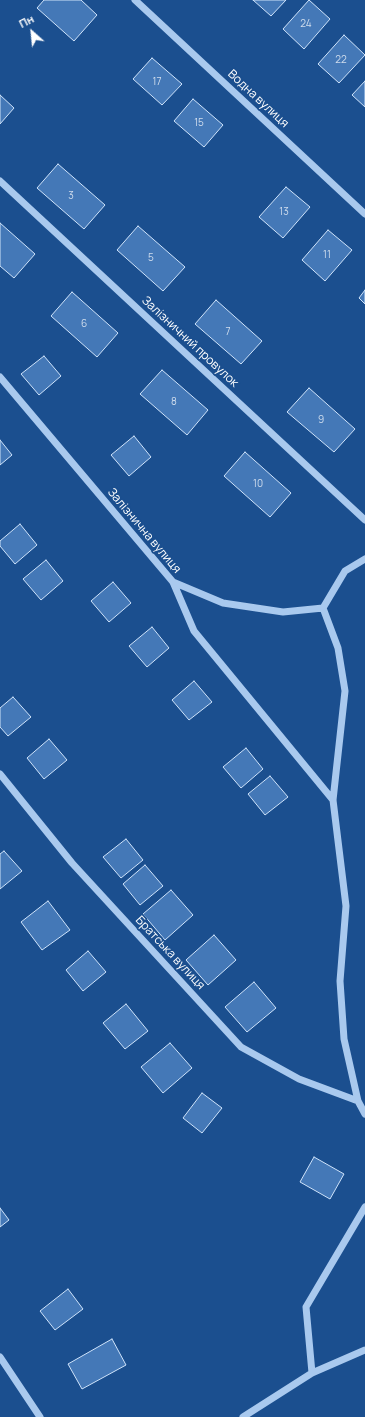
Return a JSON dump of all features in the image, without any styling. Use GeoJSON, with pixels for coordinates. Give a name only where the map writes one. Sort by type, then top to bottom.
{"type":"FeatureCollection","features":[{"type":"Feature","properties":{"kind":"street","name":"Водна вулиця"},"geometry":{"type":"LineString","coordinates":[[136,0],[365,214]]}},
{"type":"Feature","properties":{"kind":"street","name":"Залізничний провулок"},"geometry":{"type":"LineString","coordinates":[[0,181],[365,520]]}},
{"type":"Feature","properties":{"kind":"street","name":"Залізнична вулиця"},"geometry":{"type":"LineString","coordinates":[[0,377],[173,582],[194,631],[333,800]]}},
{"type":"Feature","properties":{"kind":"street"},"geometry":{"type":"LineString","coordinates":[[323,608],[345,571],[365,559]]}},
{"type":"Feature","properties":{"kind":"street"},"geometry":{"type":"LineString","coordinates":[[173,582],[223,603],[284,612],[323,608]]}},
{"type":"Feature","properties":{"kind":"street"},"geometry":{"type":"LineString","coordinates":[[323,608],[338,648],[345,691],[333,800],[346,906],[340,981],[344,1039],[358,1101],[365,1114]]}},
{"type":"Feature","properties":{"kind":"street","name":"Братська вулиця"},"geometry":{"type":"LineString","coordinates":[[0,774],[72,863],[241,1047],[299,1079],[358,1101]]}},
{"type":"Feature","properties":{"kind":"street"},"geometry":{"type":"LineString","coordinates":[[312,1373],[306,1307],[365,1208]]}},
{"type":"Feature","properties":{"kind":"street"},"geometry":{"type":"LineString","coordinates":[[243,1417],[312,1373],[365,1350]]}},
{"type":"Feature","properties":{"kind":"street"},"geometry":{"type":"LineString","coordinates":[[0,1357],[40,1417]]}},
{"type":"Feature","properties":{"kind":"building"},"geometry":{"type":"Polygon","coordinates":[[[44,0],[81,0],[97,15],[74,41],[37,8],[44,0]]]}},
{"type":"Feature","properties":{"kind":"building"},"geometry":{"type":"Polygon","coordinates":[[[253,0],[286,0],[271,16],[253,0]]]}},
{"type":"Feature","properties":{"kind":"building"},"geometry":{"type":"Polygon","coordinates":[[[309,0],[330,19],[304,49],[283,29],[309,0]]]}},
{"type":"Feature","properties":{"kind":"building"},"geometry":{"type":"Polygon","coordinates":[[[344,35],[365,55],[339,83],[318,64],[344,35]]]}},
{"type":"Feature","properties":{"kind":"building"},"geometry":{"type":"Polygon","coordinates":[[[152,58],[182,84],[162,105],[133,79],[152,58]]]}},
{"type":"Feature","properties":{"kind":"building"},"geometry":{"type":"Polygon","coordinates":[[[365,81],[365,107],[352,95],[365,81]]]}},
{"type":"Feature","properties":{"kind":"building"},"geometry":{"type":"Polygon","coordinates":[[[0,95],[14,108],[0,124],[0,95]]]}},
{"type":"Feature","properties":{"kind":"building"},"geometry":{"type":"Polygon","coordinates":[[[193,99],[223,125],[204,147],[174,121],[193,99]]]}},
{"type":"Feature","properties":{"kind":"building"},"geometry":{"type":"Polygon","coordinates":[[[58,164],[105,205],[84,229],[37,188],[58,164]]]}},
{"type":"Feature","properties":{"kind":"building"},"geometry":{"type":"Polygon","coordinates":[[[286,187],[310,207],[283,238],[259,217],[286,187]]]}},
{"type":"Feature","properties":{"kind":"building"},"geometry":{"type":"Polygon","coordinates":[[[0,223],[35,254],[14,278],[0,266],[0,223]]]}},
{"type":"Feature","properties":{"kind":"building"},"geometry":{"type":"Polygon","coordinates":[[[138,226],[185,267],[163,291],[117,250],[138,226]]]}},
{"type":"Feature","properties":{"kind":"building"},"geometry":{"type":"Polygon","coordinates":[[[328,230],[352,250],[325,281],[302,260],[328,230]]]}},
{"type":"Feature","properties":{"kind":"building"},"geometry":{"type":"Polygon","coordinates":[[[365,290],[365,304],[359,298],[365,290]]]}},
{"type":"Feature","properties":{"kind":"building"},"geometry":{"type":"Polygon","coordinates":[[[72,292],[118,333],[97,357],[51,316],[72,292]]]}},
{"type":"Feature","properties":{"kind":"building"},"geometry":{"type":"Polygon","coordinates":[[[216,300],[262,341],[241,364],[195,324],[216,300]]]}},
{"type":"Feature","properties":{"kind":"building"},"geometry":{"type":"Polygon","coordinates":[[[44,356],[61,376],[39,395],[21,374],[44,356]]]}},
{"type":"Feature","properties":{"kind":"building"},"geometry":{"type":"Polygon","coordinates":[[[162,370],[208,410],[187,435],[140,394],[162,370]]]}},
{"type":"Feature","properties":{"kind":"building"},"geometry":{"type":"Polygon","coordinates":[[[309,388],[355,429],[334,452],[287,412],[309,388]]]}},
{"type":"Feature","properties":{"kind":"building"},"geometry":{"type":"Polygon","coordinates":[[[134,436],[151,457],[129,476],[111,455],[134,436]]]}},
{"type":"Feature","properties":{"kind":"building"},"geometry":{"type":"Polygon","coordinates":[[[0,440],[12,455],[0,465],[0,440]]]}},
{"type":"Feature","properties":{"kind":"building"},"geometry":{"type":"Polygon","coordinates":[[[245,452],[291,493],[270,517],[224,476],[245,452]]]}},
{"type":"Feature","properties":{"kind":"building"},"geometry":{"type":"Polygon","coordinates":[[[20,524],[37,545],[15,564],[0,546],[0,541],[20,524]]]}},
{"type":"Feature","properties":{"kind":"building"},"geometry":{"type":"Polygon","coordinates":[[[46,560],[63,581],[41,600],[23,579],[46,560]]]}},
{"type":"Feature","properties":{"kind":"building"},"geometry":{"type":"Polygon","coordinates":[[[113,582],[131,603],[109,622],[91,601],[113,582]]]}},
{"type":"Feature","properties":{"kind":"building"},"geometry":{"type":"Polygon","coordinates":[[[152,627],[169,648],[147,667],[129,646],[152,627]]]}},
{"type":"Feature","properties":{"kind":"building"},"geometry":{"type":"Polygon","coordinates":[[[194,681],[212,702],[189,720],[172,700],[194,681]]]}},
{"type":"Feature","properties":{"kind":"building"},"geometry":{"type":"Polygon","coordinates":[[[13,697],[31,717],[8,736],[0,727],[0,708],[13,697]]]}},
{"type":"Feature","properties":{"kind":"building"},"geometry":{"type":"Polygon","coordinates":[[[49,739],[67,760],[44,779],[27,758],[49,739]]]}},
{"type":"Feature","properties":{"kind":"building"},"geometry":{"type":"Polygon","coordinates":[[[246,748],[263,769],[241,788],[223,767],[246,748]]]}},
{"type":"Feature","properties":{"kind":"building"},"geometry":{"type":"Polygon","coordinates":[[[270,776],[288,797],[265,815],[248,794],[270,776]]]}},
{"type":"Feature","properties":{"kind":"building"},"geometry":{"type":"Polygon","coordinates":[[[126,839],[143,860],[121,878],[103,857],[126,839]]]}},
{"type":"Feature","properties":{"kind":"building"},"geometry":{"type":"Polygon","coordinates":[[[4,851],[22,871],[0,889],[0,854],[4,851]]]}},
{"type":"Feature","properties":{"kind":"building"},"geometry":{"type":"Polygon","coordinates":[[[145,865],[163,886],[140,905],[123,884],[145,865]]]}},
{"type":"Feature","properties":{"kind":"building"},"geometry":{"type":"Polygon","coordinates":[[[171,890],[193,915],[165,940],[143,914],[171,890]]]}},
{"type":"Feature","properties":{"kind":"building"},"geometry":{"type":"Polygon","coordinates":[[[48,901],[70,930],[42,950],[21,922],[48,901]]]}},
{"type":"Feature","properties":{"kind":"building"},"geometry":{"type":"Polygon","coordinates":[[[214,935],[236,960],[208,985],[186,960],[214,935]]]}},
{"type":"Feature","properties":{"kind":"building"},"geometry":{"type":"Polygon","coordinates":[[[88,951],[106,972],[83,991],[66,970],[88,951]]]}},
{"type":"Feature","properties":{"kind":"building"},"geometry":{"type":"Polygon","coordinates":[[[254,982],[276,1008],[247,1032],[225,1007],[254,982]]]}},
{"type":"Feature","properties":{"kind":"building"},"geometry":{"type":"Polygon","coordinates":[[[126,1004],[148,1031],[125,1049],[103,1023],[126,1004]]]}},
{"type":"Feature","properties":{"kind":"building"},"geometry":{"type":"Polygon","coordinates":[[[170,1043],[192,1068],[163,1093],[141,1067],[170,1043]]]}},
{"type":"Feature","properties":{"kind":"building"},"geometry":{"type":"Polygon","coordinates":[[[202,1093],[222,1108],[202,1133],[183,1118],[202,1093]]]}},
{"type":"Feature","properties":{"kind":"building"},"geometry":{"type":"Polygon","coordinates":[[[314,1157],[344,1174],[330,1199],[300,1182],[314,1157]]]}},
{"type":"Feature","properties":{"kind":"building"},"geometry":{"type":"Polygon","coordinates":[[[0,1208],[9,1220],[0,1227],[0,1208]]]}},
{"type":"Feature","properties":{"kind":"building"},"geometry":{"type":"Polygon","coordinates":[[[68,1289],[83,1309],[55,1330],[40,1311],[68,1289]]]}},
{"type":"Feature","properties":{"kind":"building"},"geometry":{"type":"Polygon","coordinates":[[[112,1339],[126,1365],[82,1389],[68,1364],[112,1339]]]}}]}
